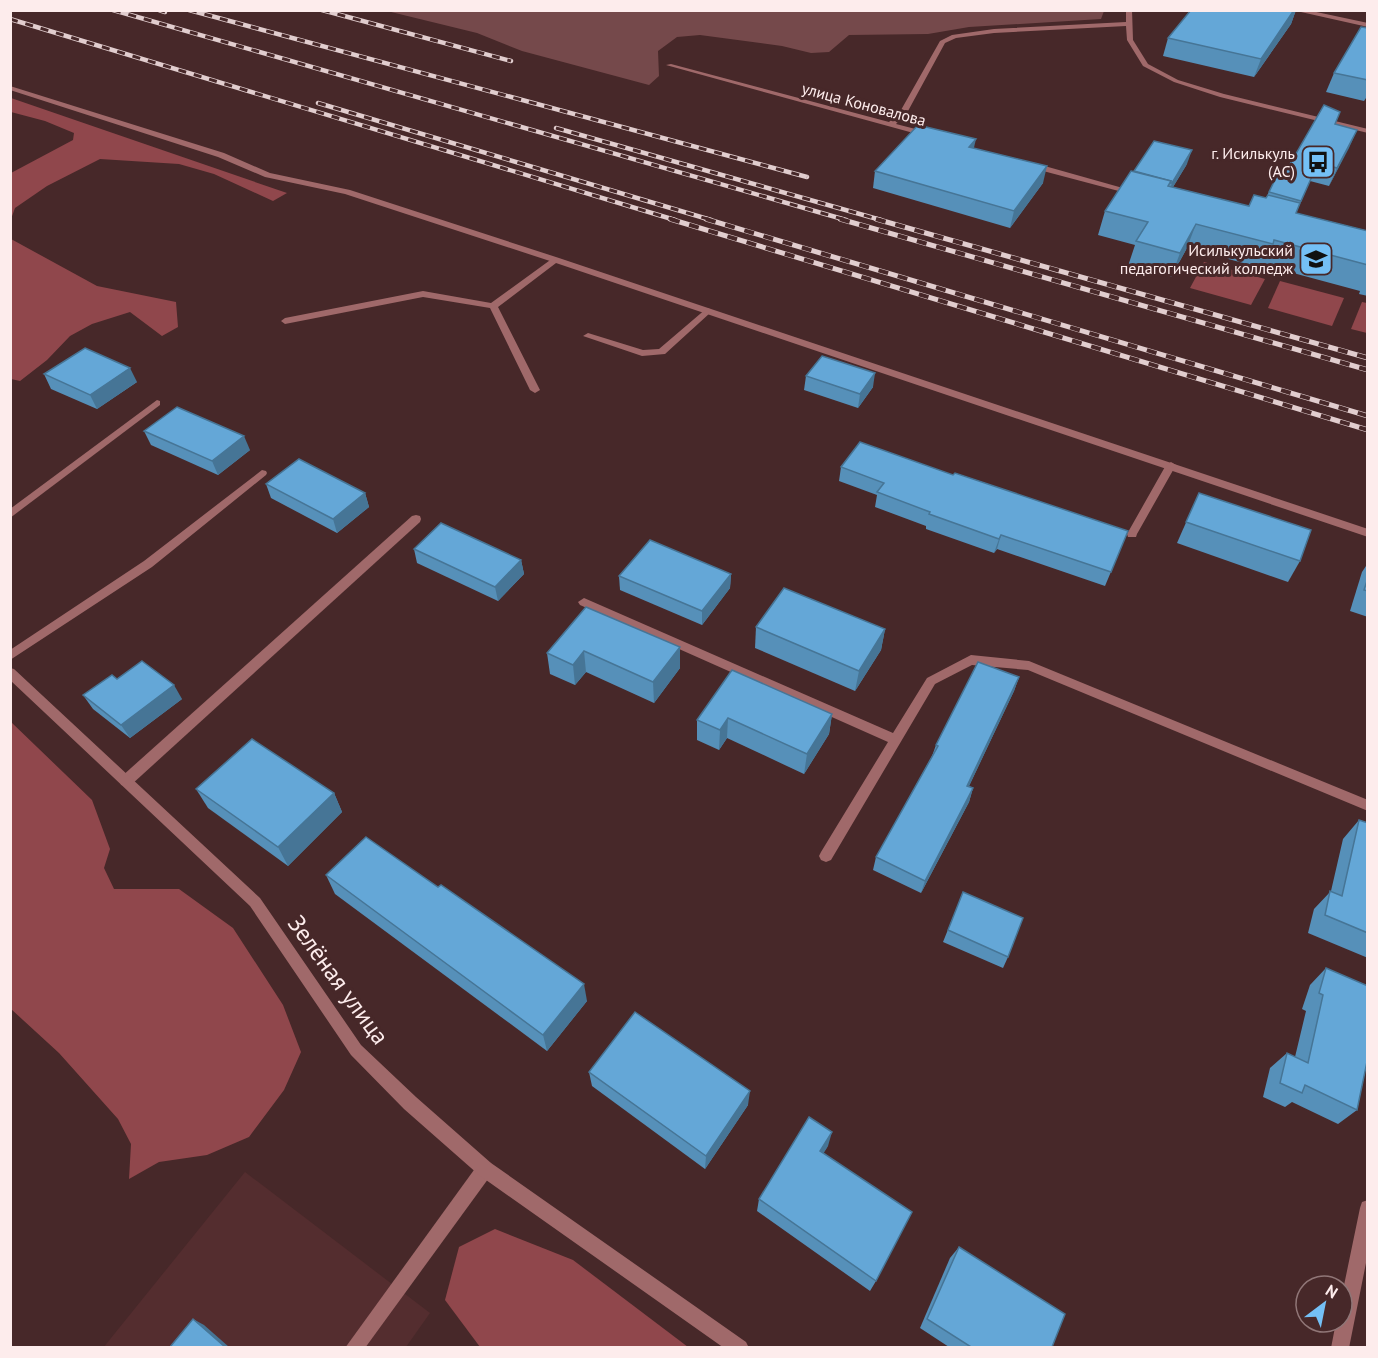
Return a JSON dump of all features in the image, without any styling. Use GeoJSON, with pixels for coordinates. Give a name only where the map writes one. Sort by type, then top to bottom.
{"type":"FeatureCollection","features":[{"type":"Feature","properties":{"kind":"street"},"geometry":{"type":"LineString","coordinates":[[1129,10],[1130,40],[1145,65],[1176,81],[1222,96],[1368,131]]}},
{"type":"Feature","properties":{"kind":"street"},"geometry":{"type":"LineString","coordinates":[[1295,10],[1368,25]]}},
{"type":"Feature","properties":{"kind":"street"},"geometry":{"type":"LineString","coordinates":[[891,125],[903,111],[942,42],[954,36],[994,31],[1129,24]]}},
{"type":"Feature","properties":{"kind":"street","name":"улица Коновалова"},"geometry":{"type":"LineString","coordinates":[[669,65],[937,138]]}},
{"type":"Feature","properties":{"kind":"street"},"geometry":{"type":"LineString","coordinates":[[10,88],[221,155],[268,175],[346,192],[556,260],[1368,533]]}},
{"type":"Feature","properties":{"kind":"street"},"geometry":{"type":"LineString","coordinates":[[1026,164],[1139,194]]}},
{"type":"Feature","properties":{"kind":"street"},"geometry":{"type":"LineString","coordinates":[[285,321],[423,294],[493,306],[556,260]]}},
{"type":"Feature","properties":{"kind":"street"},"geometry":{"type":"LineString","coordinates":[[493,306],[535,390]]}},
{"type":"Feature","properties":{"kind":"street"},"geometry":{"type":"LineString","coordinates":[[588,336],[642,353],[662,352],[707,311]]}},
{"type":"Feature","properties":{"kind":"street"},"geometry":{"type":"LineString","coordinates":[[10,515],[157,403]]}},
{"type":"Feature","properties":{"kind":"street"},"geometry":{"type":"LineString","coordinates":[[1132,534],[1171,465]]}},
{"type":"Feature","properties":{"kind":"street"},"geometry":{"type":"LineString","coordinates":[[10,656],[148,564],[262,473]]}},
{"type":"Feature","properties":{"kind":"street"},"geometry":{"type":"LineString","coordinates":[[126,781],[416,519]]}},
{"type":"Feature","properties":{"kind":"street"},"geometry":{"type":"LineString","coordinates":[[584,602],[897,740]]}},
{"type":"Feature","properties":{"kind":"street"},"geometry":{"type":"LineString","coordinates":[[826,856],[931,681],[971,660],[1029,666],[1368,806]]}},
{"type":"Feature","properties":{"kind":"street","name":"Зелёная улица"},"geometry":{"type":"LineString","coordinates":[[10,672],[255,902],[356,1050],[410,1103],[485,1169],[740,1347]]}},
{"type":"Feature","properties":{"kind":"street"},"geometry":{"type":"LineString","coordinates":[[354,1347],[485,1169]]}},
{"type":"Feature","properties":{"kind":"street"},"geometry":{"type":"LineString","coordinates":[[1340,1347],[1368,1208]]}},
{"type":"Feature","properties":{"kind":"shaded area"},"geometry":{"type":"Polygon","coordinates":[[[1104,10],[1101,19],[969,27],[928,34],[849,35],[829,52],[811,53],[782,46],[700,35],[677,37],[658,51],[659,76],[649,85],[522,51],[477,33],[387,11],[1104,10]]]}},
{"type":"Feature","properties":{"kind":"shaded area"},"geometry":{"type":"Polygon","coordinates":[[[11,98],[287,193],[273,201],[214,174],[179,164],[100,159],[47,186],[15,208],[11,219],[11,173],[73,140],[74,133],[45,121],[11,112],[11,98]]]}},
{"type":"Feature","properties":{"kind":"shaded area"},"geometry":{"type":"Polygon","coordinates":[[[11,239],[97,286],[176,302],[178,327],[162,336],[130,312],[92,324],[70,336],[47,360],[20,381],[11,379],[11,239]]]}},
{"type":"Feature","properties":{"kind":"shaded area"},"geometry":{"type":"Polygon","coordinates":[[[1204,262],[1265,279],[1251,305],[1190,288],[1204,262]]]}},
{"type":"Feature","properties":{"kind":"shaded area"},"geometry":{"type":"Polygon","coordinates":[[[1280,281],[1344,298],[1332,326],[1268,308],[1280,281]]]}},
{"type":"Feature","properties":{"kind":"shaded area"},"geometry":{"type":"Polygon","coordinates":[[[1362,302],[1367,303],[1367,333],[1351,329],[1362,302]]]}},
{"type":"Feature","properties":{"kind":"shaded area"},"geometry":{"type":"Polygon","coordinates":[[[10,721],[92,800],[110,849],[104,868],[114,889],[179,889],[233,928],[283,1005],[301,1052],[284,1090],[249,1137],[207,1155],[159,1162],[129,1179],[131,1144],[118,1119],[59,1053],[11,1009],[10,721]]]}},
{"type":"Feature","properties":{"kind":"shaded area"},"geometry":{"type":"Polygon","coordinates":[[[245,1172],[430,1313],[406,1347],[103,1348],[245,1172]]]}},
{"type":"Feature","properties":{"kind":"shaded area"},"geometry":{"type":"Polygon","coordinates":[[[495,1229],[573,1260],[688,1347],[480,1347],[445,1300],[459,1247],[495,1229]]]}},
{"type":"Feature","properties":{"kind":"building"},"geometry":{"type":"Polygon","coordinates":[[[1191,10],[1294,10],[1261,59],[1168,38],[1191,10]]]}},
{"type":"Feature","properties":{"kind":"building"},"geometry":{"type":"Polygon","coordinates":[[[1361,27],[1368,28],[1368,80],[1334,73],[1361,27]]]}},
{"type":"Feature","properties":{"kind":"building"},"geometry":{"type":"Polygon","coordinates":[[[1324,105],[1340,112],[1335,124],[1357,130],[1337,168],[1318,163],[1301,201],[1269,192],[1280,169],[1286,171],[1324,105]]]}},
{"type":"Feature","properties":{"kind":"building"},"geometry":{"type":"Polygon","coordinates":[[[918,125],[976,139],[969,147],[1047,166],[1014,211],[875,171],[918,125]]]}},
{"type":"Feature","properties":{"kind":"building"},"geometry":{"type":"Polygon","coordinates":[[[1154,141],[1192,150],[1172,183],[1134,171],[1154,141]]]}},
{"type":"Feature","properties":{"kind":"building"},"geometry":{"type":"Polygon","coordinates":[[[1131,171],[1171,181],[1168,186],[1249,206],[1254,195],[1266,198],[1268,195],[1300,203],[1296,213],[1368,231],[1368,265],[1274,240],[1273,244],[1196,224],[1180,253],[1136,241],[1148,222],[1105,211],[1131,171]]]}},
{"type":"Feature","properties":{"kind":"building"},"geometry":{"type":"Polygon","coordinates":[[[85,348],[130,368],[90,395],[44,374],[85,348]]]}},
{"type":"Feature","properties":{"kind":"building"},"geometry":{"type":"Polygon","coordinates":[[[822,356],[875,373],[860,394],[806,376],[822,356]]]}},
{"type":"Feature","properties":{"kind":"building"},"geometry":{"type":"Polygon","coordinates":[[[177,407],[244,436],[212,461],[144,431],[177,407]]]}},
{"type":"Feature","properties":{"kind":"building"},"geometry":{"type":"Polygon","coordinates":[[[860,442],[953,475],[955,473],[1128,531],[1111,572],[1001,535],[999,539],[929,514],[930,512],[877,492],[884,483],[841,467],[860,442]]]}},
{"type":"Feature","properties":{"kind":"building"},"geometry":{"type":"Polygon","coordinates":[[[299,459],[365,493],[333,519],[266,484],[299,459]]]}},
{"type":"Feature","properties":{"kind":"building"},"geometry":{"type":"Polygon","coordinates":[[[1199,493],[1311,530],[1300,561],[1186,522],[1199,493]]]}},
{"type":"Feature","properties":{"kind":"building"},"geometry":{"type":"Polygon","coordinates":[[[441,523],[521,560],[495,587],[414,549],[441,523]]]}},
{"type":"Feature","properties":{"kind":"building"},"geometry":{"type":"Polygon","coordinates":[[[650,540],[731,574],[702,611],[619,576],[650,540]]]}},
{"type":"Feature","properties":{"kind":"building"},"geometry":{"type":"Polygon","coordinates":[[[1368,578],[1368,591],[1364,590],[1368,578]]]}},
{"type":"Feature","properties":{"kind":"building"},"geometry":{"type":"Polygon","coordinates":[[[784,588],[885,629],[859,671],[756,627],[784,588]]]}},
{"type":"Feature","properties":{"kind":"building"},"geometry":{"type":"Polygon","coordinates":[[[586,607],[680,647],[653,682],[584,651],[573,665],[547,653],[586,607]]]}},
{"type":"Feature","properties":{"kind":"building"},"geometry":{"type":"Polygon","coordinates":[[[142,661],[174,685],[121,725],[83,695],[112,675],[117,679],[142,661]]]}},
{"type":"Feature","properties":{"kind":"building"},"geometry":{"type":"Polygon","coordinates":[[[978,662],[1019,677],[967,786],[973,788],[925,881],[876,857],[938,746],[936,745],[978,662]]]}},
{"type":"Feature","properties":{"kind":"building"},"geometry":{"type":"Polygon","coordinates":[[[732,670],[832,714],[807,754],[728,718],[720,730],[697,720],[732,670]]]}},
{"type":"Feature","properties":{"kind":"building"},"geometry":{"type":"Polygon","coordinates":[[[252,739],[334,793],[278,847],[196,789],[252,739]]]}},
{"type":"Feature","properties":{"kind":"building"},"geometry":{"type":"Polygon","coordinates":[[[1359,820],[1368,823],[1368,933],[1325,915],[1330,891],[1342,896],[1359,820]]]}},
{"type":"Feature","properties":{"kind":"building"},"geometry":{"type":"Polygon","coordinates":[[[366,837],[438,887],[441,885],[584,984],[543,1035],[326,875],[366,837]]]}},
{"type":"Feature","properties":{"kind":"building"},"geometry":{"type":"Polygon","coordinates":[[[963,892],[1023,918],[1008,957],[948,930],[963,892]]]}},
{"type":"Feature","properties":{"kind":"building"},"geometry":{"type":"Polygon","coordinates":[[[1326,968],[1368,986],[1368,1057],[1357,1110],[1305,1085],[1302,1093],[1280,1083],[1287,1053],[1308,1063],[1323,995],[1319,993],[1326,968]]]}},
{"type":"Feature","properties":{"kind":"building"},"geometry":{"type":"Polygon","coordinates":[[[635,1012],[750,1091],[706,1156],[589,1072],[635,1012]]]}},
{"type":"Feature","properties":{"kind":"building"},"geometry":{"type":"Polygon","coordinates":[[[809,1117],[832,1132],[820,1151],[912,1212],[876,1281],[759,1199],[809,1117]]]}},
{"type":"Feature","properties":{"kind":"building"},"geometry":{"type":"Polygon","coordinates":[[[959,1247],[1065,1314],[1052,1347],[971,1347],[927,1319],[959,1247]]]}},
{"type":"Feature","properties":{"kind":"building"},"geometry":{"type":"Polygon","coordinates":[[[193,1319],[225,1347],[170,1347],[193,1319]]]}},
{"type":"Feature","properties":{"kind":"railway"},"geometry":{"type":"LineString","coordinates":[[113,10],[846,220]]}},
{"type":"Feature","properties":{"kind":"railway"},"geometry":{"type":"LineString","coordinates":[[159,10],[165,12]]}},
{"type":"Feature","properties":{"kind":"railway"},"geometry":{"type":"LineString","coordinates":[[189,10],[807,177]]}},
{"type":"Feature","properties":{"kind":"railway"},"geometry":{"type":"LineString","coordinates":[[322,10],[511,61]]}},
{"type":"Feature","properties":{"kind":"railway"},"geometry":{"type":"LineString","coordinates":[[10,19],[675,220]]}},
{"type":"Feature","properties":{"kind":"railway"},"geometry":{"type":"LineString","coordinates":[[318,103],[711,220]]}},
{"type":"Feature","properties":{"kind":"railway"},"geometry":{"type":"LineString","coordinates":[[556,128],[881,220]]}},
{"type":"Feature","properties":{"kind":"railway"},"geometry":{"type":"LineString","coordinates":[[670,219],[1368,430]]}},
{"type":"Feature","properties":{"kind":"railway"},"geometry":{"type":"LineString","coordinates":[[706,219],[1368,416]]}},
{"type":"Feature","properties":{"kind":"railway"},"geometry":{"type":"LineString","coordinates":[[840,219],[1368,370]]}},
{"type":"Feature","properties":{"kind":"railway"},"geometry":{"type":"LineString","coordinates":[[876,219],[1368,358]]}},
{"type":"Feature","properties":{"kind":"place","name":"г. Исилькуль (АС)"},"geometry":{"type":"Point","coordinates":[1318,162]}},
{"type":"Feature","properties":{"kind":"place","name":"Исилькульский педагогический колледж"},"geometry":{"type":"Point","coordinates":[1316,259]}}]}
